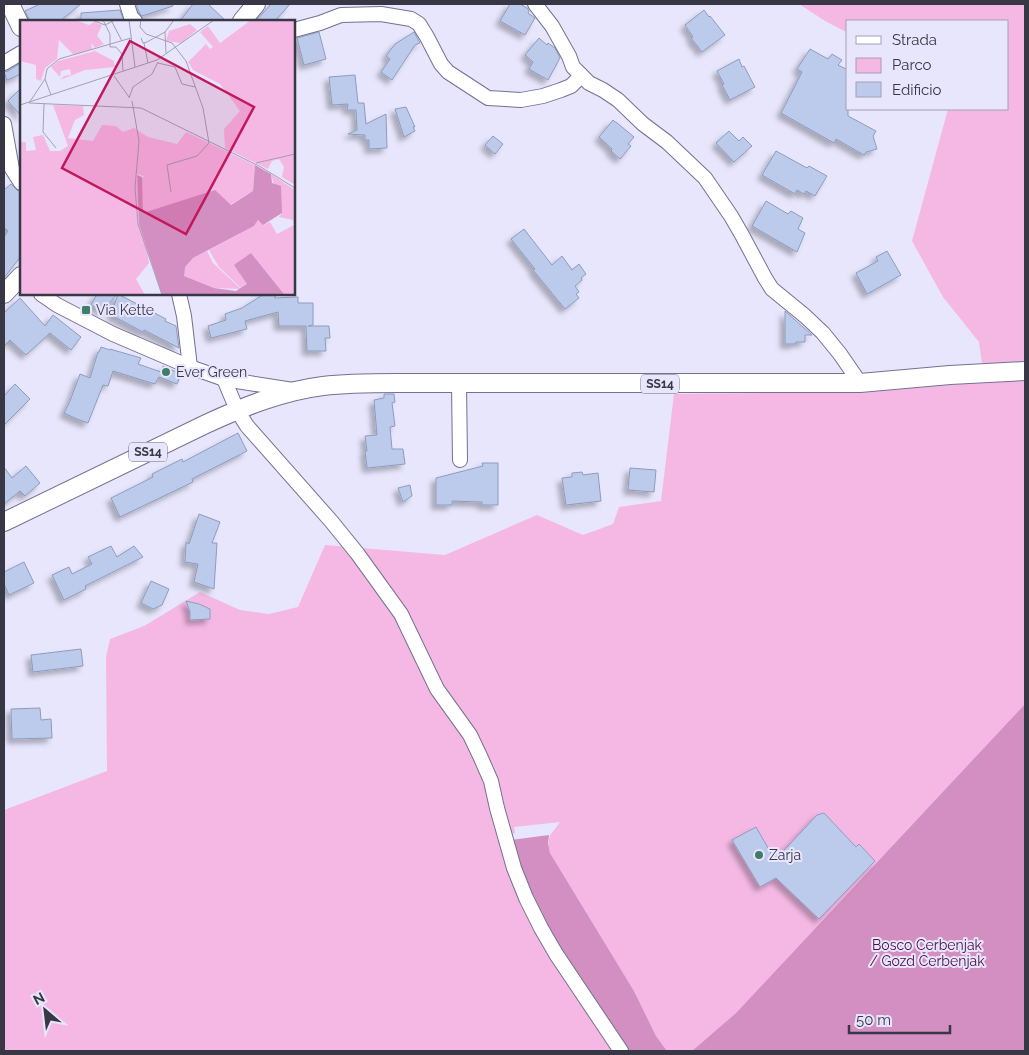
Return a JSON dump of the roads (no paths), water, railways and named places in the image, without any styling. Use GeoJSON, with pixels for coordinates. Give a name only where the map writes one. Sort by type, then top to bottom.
{"type":"FeatureCollection","features":[{"type":"Feature","properties":{"kind":"main road"},"geometry":{"type":"LineString","coordinates":[[10,4],[20,25]]}},
{"type":"Feature","properties":{"kind":"main road"},"geometry":{"type":"LineString","coordinates":[[243,20],[256,4]]}},
{"type":"Feature","properties":{"kind":"main road"},"geometry":{"type":"LineString","coordinates":[[4,294],[20,279]]}},
{"type":"Feature","properties":{"kind":"main road","name":"SS14"},"geometry":{"type":"LineString","coordinates":[[4,522],[237,410],[295,391],[323,386],[366,383],[860,384],[1025,371]]}},
{"type":"Feature","properties":{"kind":"street"},"geometry":{"type":"LineString","coordinates":[[127,4],[134,20]]}},
{"type":"Feature","properties":{"kind":"street"},"geometry":{"type":"LineString","coordinates":[[534,4],[552,26],[570,56],[573,68],[589,83],[618,100],[705,178],[731,216],[772,289],[805,316],[823,334],[840,354],[860,384]]}},
{"type":"Feature","properties":{"kind":"street"},"geometry":{"type":"LineString","coordinates":[[295,30],[341,15],[381,14],[411,19],[419,24],[440,64],[448,72],[488,98],[520,100],[543,96],[571,86],[580,74]]}},
{"type":"Feature","properties":{"kind":"street"},"geometry":{"type":"LineString","coordinates":[[4,63],[20,54]]}},
{"type":"Feature","properties":{"kind":"street"},"geometry":{"type":"LineString","coordinates":[[4,124],[12,169],[20,181]]}},
{"type":"Feature","properties":{"kind":"street"},"geometry":{"type":"LineString","coordinates":[[42,295],[57,305],[113,334],[190,367],[224,379],[295,391]]}},
{"type":"Feature","properties":{"kind":"street"},"geometry":{"type":"LineString","coordinates":[[179,295],[184,316],[190,367]]}},
{"type":"Feature","properties":{"kind":"street"},"geometry":{"type":"LineString","coordinates":[[224,379],[246,426],[331,521],[401,614],[438,689],[470,735],[490,781],[514,868],[541,928],[556,954],[621,1051]]}},
{"type":"Feature","properties":{"kind":"street"},"geometry":{"type":"LineString","coordinates":[[459,384],[460,460]]}},
{"type":"Feature","properties":{"kind":"place","name":"Via Kette"},"geometry":{"type":"Point","coordinates":[86,310]}},
{"type":"Feature","properties":{"kind":"place","name":"Ever Green"},"geometry":{"type":"Point","coordinates":[166,372]}},
{"type":"Feature","properties":{"kind":"place","name":"Zarja"},"geometry":{"type":"Point","coordinates":[759,855]}},
{"type":"Feature","properties":{"kind":"park label","name":"Bosco Cerbenjak / Gozd Čerbenjak"},"geometry":{"type":"Point","coordinates":[927,954]}}]}
